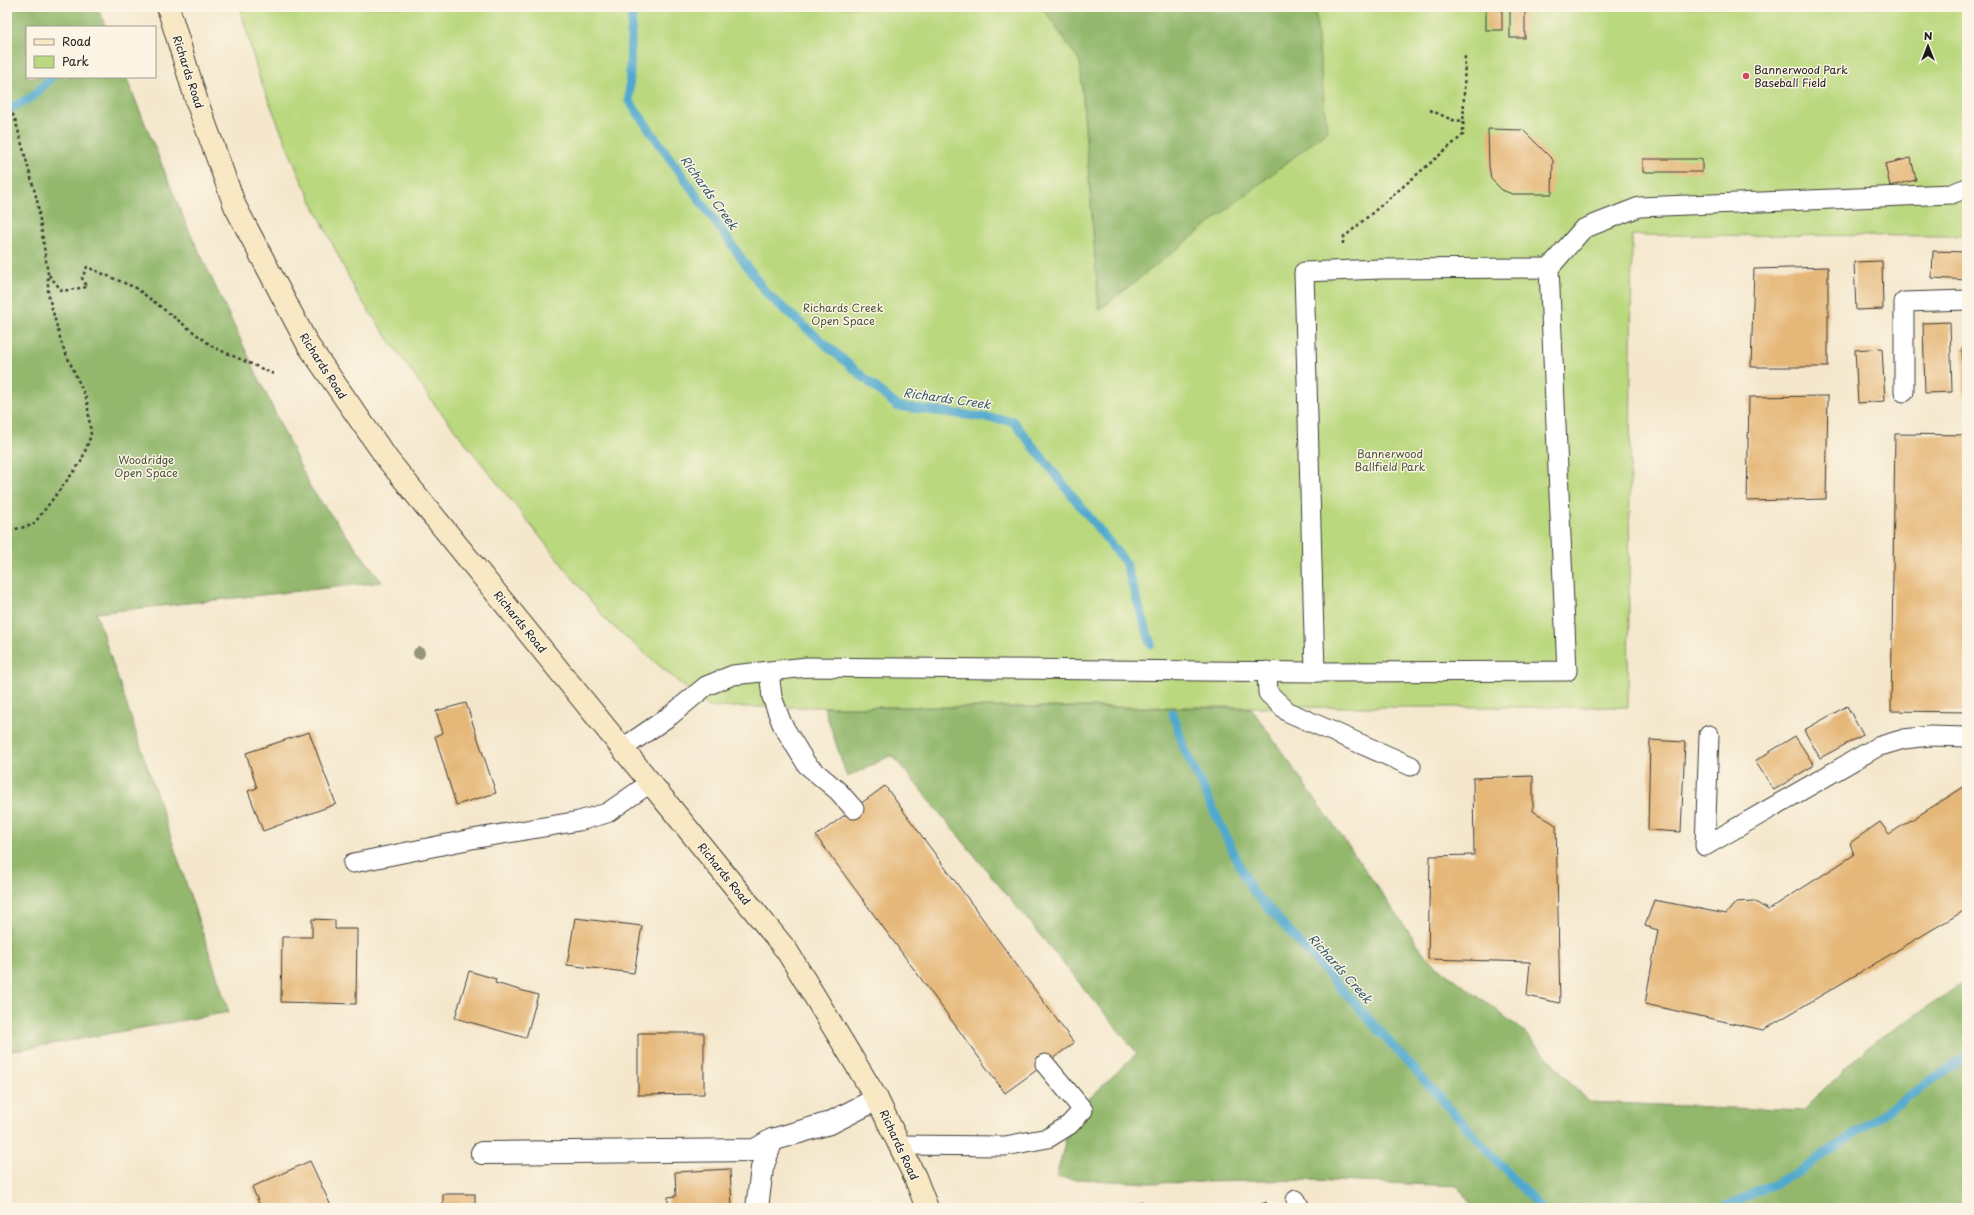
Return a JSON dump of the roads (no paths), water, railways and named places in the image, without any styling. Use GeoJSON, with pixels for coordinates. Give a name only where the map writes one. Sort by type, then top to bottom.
{"type":"FeatureCollection","features":[{"type":"Feature","properties":{"kind":"main road","name":"Richards Road"},"geometry":{"type":"LineString","coordinates":[[168,7],[198,102],[235,206],[308,346],[388,460],[787,951],[877,1099],[927,1208]]}},
{"type":"Feature","properties":{"kind":"street"},"geometry":{"type":"LineString","coordinates":[[482,1153],[755,1150],[772,1140],[830,1123],[877,1099]]}},
{"type":"Feature","properties":{"kind":"street"},"geometry":{"type":"LineString","coordinates":[[758,1208],[762,1168],[772,1140]]}},
{"type":"Feature","properties":{"kind":"lane"},"geometry":{"type":"LineString","coordinates":[[623,748],[671,715],[706,686],[733,675],[807,667],[1267,670],[1315,672],[1567,670],[1549,268],[1583,229],[1639,207],[1951,194],[1967,188]]}},
{"type":"Feature","properties":{"kind":"lane"},"geometry":{"type":"LineString","coordinates":[[1315,672],[1304,272],[1344,270],[1549,268]]}},
{"type":"Feature","properties":{"kind":"lane"},"geometry":{"type":"LineString","coordinates":[[1904,392],[1904,302],[1967,300]]}},
{"type":"Feature","properties":{"kind":"lane"},"geometry":{"type":"LineString","coordinates":[[1267,670],[1268,693],[1288,712],[1411,766]]}},
{"type":"Feature","properties":{"kind":"lane"},"geometry":{"type":"LineString","coordinates":[[769,672],[772,697],[782,724],[807,765],[838,791],[854,809]]}},
{"type":"Feature","properties":{"kind":"lane"},"geometry":{"type":"LineString","coordinates":[[1709,735],[1705,846],[1877,747],[1904,739],[1930,736],[1967,737]]}},
{"type":"Feature","properties":{"kind":"lane"},"geometry":{"type":"LineString","coordinates":[[353,863],[472,839],[579,821],[607,812],[650,783]]}},
{"type":"Feature","properties":{"kind":"lane"},"geometry":{"type":"LineString","coordinates":[[899,1145],[1005,1146],[1048,1138],[1069,1126],[1083,1110],[1045,1064]]}},
{"type":"Feature","properties":{"kind":"waterway","name":"Richards Creek"},"geometry":{"type":"LineString","coordinates":[[632,7],[629,101],[767,294],[897,406],[1013,421],[1125,562],[1151,644]]}},
{"type":"Feature","properties":{"kind":"waterway"},"geometry":{"type":"LineString","coordinates":[[7,110],[32,97],[51,78]]}},
{"type":"Feature","properties":{"kind":"waterway","name":"Richards Creek"},"geometry":{"type":"LineString","coordinates":[[1173,713],[1184,748],[1251,889],[1540,1208]]}},
{"type":"Feature","properties":{"kind":"waterway"},"geometry":{"type":"LineString","coordinates":[[1722,1208],[1799,1172],[1967,1056]]}},
{"type":"Feature","properties":{"kind":"place","name":"Bannerwood Park Baseball Field"},"geometry":{"type":"Point","coordinates":[1746,76]}},
{"type":"Feature","properties":{"kind":"park label","name":"Richards Creek Open Space"},"geometry":{"type":"Point","coordinates":[843,314]}},
{"type":"Feature","properties":{"kind":"park label","name":"Bannerwood Ballfield Park"},"geometry":{"type":"Point","coordinates":[1390,460]}},
{"type":"Feature","properties":{"kind":"park label","name":"Woodridge Open Space"},"geometry":{"type":"Point","coordinates":[146,466]}}]}
